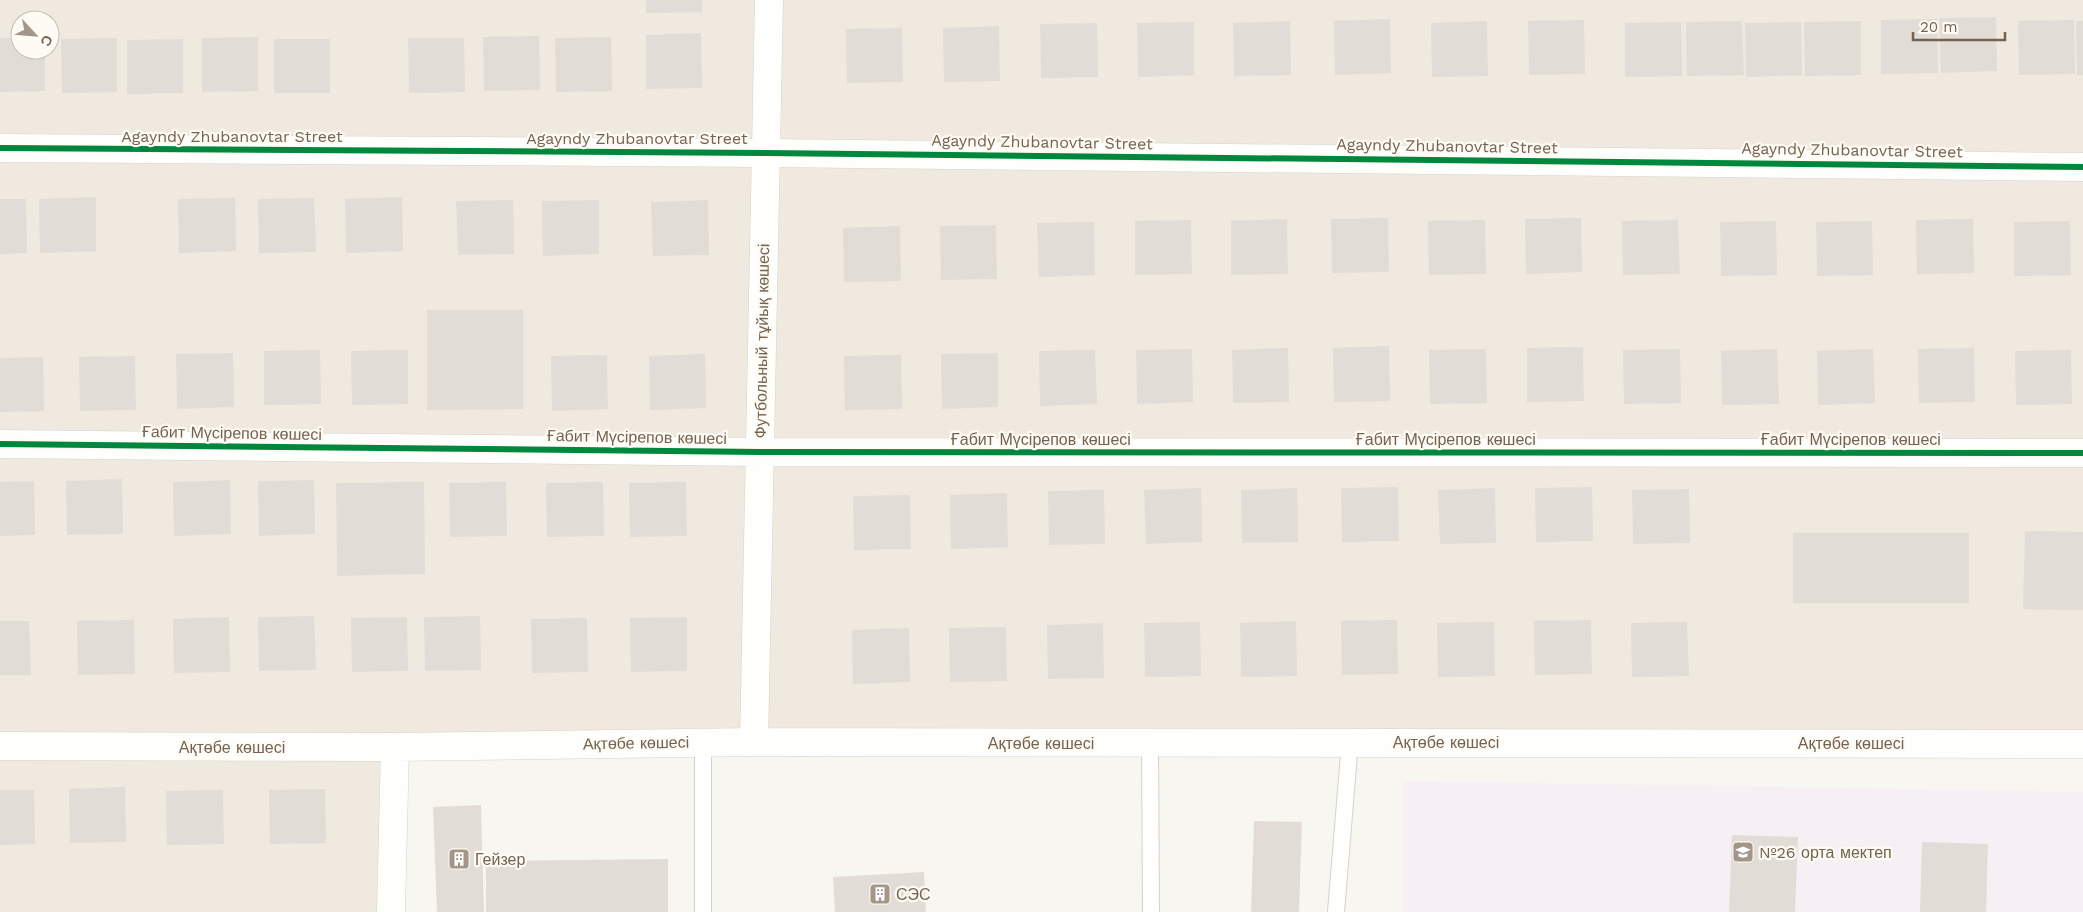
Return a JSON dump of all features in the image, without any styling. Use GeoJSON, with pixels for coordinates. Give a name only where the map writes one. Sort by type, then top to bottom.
{"type":"FeatureCollection","features":[{"type":"Feature","properties":{"kind":"street","name":"Футбольный тұйық көшесі"},"geometry":{"type":"LineString","coordinates":[[754,742],[769,0]]}},
{"type":"Feature","properties":{"kind":"street","name":"Agayndy Zhubanovtar Street"},"geometry":{"type":"LineString","coordinates":[[0,148],[765,153],[2083,167]]}},
{"type":"Feature","properties":{"kind":"street","name":"Ғабит Мүсірепов көшесі"},"geometry":{"type":"LineString","coordinates":[[0,444],[760,452],[2083,453]]}},
{"type":"Feature","properties":{"kind":"street","name":"Ақтөбе көшесі"},"geometry":{"type":"LineString","coordinates":[[0,746],[395,747],[703,742],[2083,744]]}},
{"type":"Feature","properties":{"kind":"street"},"geometry":{"type":"LineString","coordinates":[[391,912],[395,747]]}},
{"type":"Feature","properties":{"kind":"lane"},"geometry":{"type":"LineString","coordinates":[[703,742],[703,911]]}},
{"type":"Feature","properties":{"kind":"lane"},"geometry":{"type":"LineString","coordinates":[[1336,912],[1350,742]]}},
{"type":"Feature","properties":{"kind":"lane"},"geometry":{"type":"LineString","coordinates":[[1150,743],[1151,912]]}},
{"type":"Feature","properties":{"kind":"shaded area"},"geometry":{"type":"Polygon","coordinates":[[[0,0],[2083,0],[2083,744],[395,747],[391,912],[0,912],[0,0]]]}},
{"type":"Feature","properties":{"kind":"shaded area","name":"№26 орта мектеп"},"geometry":{"type":"Polygon","coordinates":[[[1402,781],[2083,792],[2083,912],[1402,912],[1402,781]]]}},
{"type":"Feature","properties":{"kind":"building"},"geometry":{"type":"Polygon","coordinates":[[[646,0],[702,0],[702,12],[646,13],[646,0]]]}},
{"type":"Feature","properties":{"kind":"building"},"geometry":{"type":"Polygon","coordinates":[[[1996,17],[1997,71],[1941,73],[1939,18],[1996,17]]]}},
{"type":"Feature","properties":{"kind":"building"},"geometry":{"type":"Polygon","coordinates":[[[1390,19],[1391,73],[1335,75],[1334,21],[1390,19]]]}},
{"type":"Feature","properties":{"kind":"building"},"geometry":{"type":"Polygon","coordinates":[[[1937,19],[1938,73],[1881,74],[1881,20],[1937,19]]]}},
{"type":"Feature","properties":{"kind":"building"},"geometry":{"type":"Polygon","coordinates":[[[1584,20],[1585,74],[1529,75],[1528,21],[1584,20]]]}},
{"type":"Feature","properties":{"kind":"building"},"geometry":{"type":"Polygon","coordinates":[[[2074,20],[2075,74],[2019,75],[2018,21],[2074,20]]]}},
{"type":"Feature","properties":{"kind":"building"},"geometry":{"type":"Polygon","coordinates":[[[1290,21],[1291,75],[1234,76],[1233,23],[1290,21]]]}},
{"type":"Feature","properties":{"kind":"building"},"geometry":{"type":"Polygon","coordinates":[[[1487,21],[1488,76],[1432,77],[1431,23],[1487,21]]]}},
{"type":"Feature","properties":{"kind":"building"},"geometry":{"type":"Polygon","coordinates":[[[1742,21],[1744,75],[1687,76],[1686,22],[1742,21]]]}},
{"type":"Feature","properties":{"kind":"building"},"geometry":{"type":"Polygon","coordinates":[[[1861,21],[1861,75],[1805,76],[1804,22],[1861,21]]]}},
{"type":"Feature","properties":{"kind":"building"},"geometry":{"type":"Polygon","coordinates":[[[2076,21],[2083,21],[2083,75],[2077,75],[2076,21]]]}},
{"type":"Feature","properties":{"kind":"building"},"geometry":{"type":"Polygon","coordinates":[[[1194,22],[1194,75],[1138,77],[1137,23],[1194,22]]]}},
{"type":"Feature","properties":{"kind":"building"},"geometry":{"type":"Polygon","coordinates":[[[1681,22],[1682,76],[1625,77],[1625,23],[1681,22]]]}},
{"type":"Feature","properties":{"kind":"building"},"geometry":{"type":"Polygon","coordinates":[[[1801,22],[1802,75],[1746,77],[1745,23],[1801,22]]]}},
{"type":"Feature","properties":{"kind":"building"},"geometry":{"type":"Polygon","coordinates":[[[1097,23],[1098,77],[1041,78],[1040,24],[1097,23]]]}},
{"type":"Feature","properties":{"kind":"building"},"geometry":{"type":"Polygon","coordinates":[[[999,26],[1000,81],[944,82],[943,28],[999,26]]]}},
{"type":"Feature","properties":{"kind":"building"},"geometry":{"type":"Polygon","coordinates":[[[902,28],[903,82],[847,83],[846,29],[902,28]]]}},
{"type":"Feature","properties":{"kind":"building"},"geometry":{"type":"Polygon","coordinates":[[[701,33],[702,88],[646,89],[646,35],[701,33]]]}},
{"type":"Feature","properties":{"kind":"building"},"geometry":{"type":"Polygon","coordinates":[[[539,36],[540,90],[484,91],[483,37],[539,36]]]}},
{"type":"Feature","properties":{"kind":"building"},"geometry":{"type":"Polygon","coordinates":[[[258,37],[258,91],[202,92],[202,38],[258,37]]]}},
{"type":"Feature","properties":{"kind":"building"},"geometry":{"type":"Polygon","coordinates":[[[611,37],[612,91],[556,92],[555,38],[611,37]]]}},
{"type":"Feature","properties":{"kind":"building"},"geometry":{"type":"Polygon","coordinates":[[[0,38],[10,38],[10,60],[45,60],[45,91],[0,92],[0,38]]]}},
{"type":"Feature","properties":{"kind":"building"},"geometry":{"type":"Polygon","coordinates":[[[117,38],[117,92],[62,93],[61,39],[117,38]]]}},
{"type":"Feature","properties":{"kind":"building"},"geometry":{"type":"Polygon","coordinates":[[[408,38],[464,38],[465,92],[409,93],[408,38]]]}},
{"type":"Feature","properties":{"kind":"building"},"geometry":{"type":"Polygon","coordinates":[[[183,39],[183,93],[127,94],[127,40],[183,39]]]}},
{"type":"Feature","properties":{"kind":"building"},"geometry":{"type":"Polygon","coordinates":[[[274,39],[330,39],[330,93],[274,93],[274,39]]]}},
{"type":"Feature","properties":{"kind":"building"},"geometry":{"type":"Polygon","coordinates":[[[96,197],[96,251],[40,253],[39,199],[96,197]]]}},
{"type":"Feature","properties":{"kind":"building"},"geometry":{"type":"Polygon","coordinates":[[[402,197],[403,251],[346,253],[345,199],[402,197]]]}},
{"type":"Feature","properties":{"kind":"building"},"geometry":{"type":"Polygon","coordinates":[[[235,198],[236,251],[179,253],[178,199],[235,198]]]}},
{"type":"Feature","properties":{"kind":"building"},"geometry":{"type":"Polygon","coordinates":[[[314,198],[316,252],[259,253],[258,199],[314,198]]]}},
{"type":"Feature","properties":{"kind":"building"},"geometry":{"type":"Polygon","coordinates":[[[0,199],[26,199],[27,253],[0,254],[0,199]]]}},
{"type":"Feature","properties":{"kind":"building"},"geometry":{"type":"Polygon","coordinates":[[[513,200],[514,254],[458,255],[456,201],[513,200]]]}},
{"type":"Feature","properties":{"kind":"building"},"geometry":{"type":"Polygon","coordinates":[[[599,200],[599,254],[543,256],[542,201],[599,200]]]}},
{"type":"Feature","properties":{"kind":"building"},"geometry":{"type":"Polygon","coordinates":[[[708,200],[709,255],[653,256],[651,202],[708,200]]]}},
{"type":"Feature","properties":{"kind":"building"},"geometry":{"type":"Polygon","coordinates":[[[1388,218],[1389,272],[1332,273],[1331,219],[1388,218]]]}},
{"type":"Feature","properties":{"kind":"building"},"geometry":{"type":"Polygon","coordinates":[[[1581,218],[1582,272],[1526,274],[1525,219],[1581,218]]]}},
{"type":"Feature","properties":{"kind":"building"},"geometry":{"type":"Polygon","coordinates":[[[1287,219],[1288,274],[1231,275],[1231,221],[1287,219]]]}},
{"type":"Feature","properties":{"kind":"building"},"geometry":{"type":"Polygon","coordinates":[[[1973,219],[1974,273],[1917,274],[1916,220],[1973,219]]]}},
{"type":"Feature","properties":{"kind":"building"},"geometry":{"type":"Polygon","coordinates":[[[1191,220],[1192,274],[1135,275],[1135,221],[1191,220]]]}},
{"type":"Feature","properties":{"kind":"building"},"geometry":{"type":"Polygon","coordinates":[[[1485,220],[1486,274],[1429,275],[1428,221],[1485,220]]]}},
{"type":"Feature","properties":{"kind":"building"},"geometry":{"type":"Polygon","coordinates":[[[1678,220],[1680,274],[1623,275],[1622,221],[1678,220]]]}},
{"type":"Feature","properties":{"kind":"building"},"geometry":{"type":"Polygon","coordinates":[[[1776,221],[1777,275],[1721,276],[1720,222],[1776,221]]]}},
{"type":"Feature","properties":{"kind":"building"},"geometry":{"type":"Polygon","coordinates":[[[1872,221],[1873,275],[1817,276],[1816,222],[1872,221]]]}},
{"type":"Feature","properties":{"kind":"building"},"geometry":{"type":"Polygon","coordinates":[[[2070,221],[2071,275],[2014,276],[2014,222],[2070,221]]]}},
{"type":"Feature","properties":{"kind":"building"},"geometry":{"type":"Polygon","coordinates":[[[1094,222],[1095,275],[1039,277],[1037,223],[1094,222]]]}},
{"type":"Feature","properties":{"kind":"building"},"geometry":{"type":"Polygon","coordinates":[[[996,225],[997,279],[941,280],[940,226],[996,225]]]}},
{"type":"Feature","properties":{"kind":"building"},"geometry":{"type":"Polygon","coordinates":[[[900,226],[901,281],[844,282],[843,228],[900,226]]]}},
{"type":"Feature","properties":{"kind":"building"},"geometry":{"type":"Polygon","coordinates":[[[427,310],[523,310],[523,409],[427,410],[427,310]]]}},
{"type":"Feature","properties":{"kind":"building"},"geometry":{"type":"Polygon","coordinates":[[[1389,346],[1390,401],[1334,402],[1333,348],[1389,346]]]}},
{"type":"Feature","properties":{"kind":"building"},"geometry":{"type":"Polygon","coordinates":[[[1583,347],[1584,401],[1527,402],[1527,348],[1583,347]]]}},
{"type":"Feature","properties":{"kind":"building"},"geometry":{"type":"Polygon","coordinates":[[[1288,348],[1289,402],[1233,403],[1232,350],[1288,348]]]}},
{"type":"Feature","properties":{"kind":"building"},"geometry":{"type":"Polygon","coordinates":[[[1974,348],[1975,402],[1919,403],[1918,349],[1974,348]]]}},
{"type":"Feature","properties":{"kind":"building"},"geometry":{"type":"Polygon","coordinates":[[[1192,349],[1193,402],[1137,404],[1136,350],[1192,349]]]}},
{"type":"Feature","properties":{"kind":"building"},"geometry":{"type":"Polygon","coordinates":[[[1486,349],[1487,403],[1430,404],[1429,350],[1486,349]]]}},
{"type":"Feature","properties":{"kind":"building"},"geometry":{"type":"Polygon","coordinates":[[[1680,349],[1681,403],[1624,404],[1623,350],[1680,349]]]}},
{"type":"Feature","properties":{"kind":"building"},"geometry":{"type":"Polygon","coordinates":[[[1777,349],[1779,404],[1722,405],[1721,351],[1777,349]]]}},
{"type":"Feature","properties":{"kind":"building"},"geometry":{"type":"Polygon","coordinates":[[[1873,349],[1875,403],[1818,405],[1817,351],[1873,349]]]}},
{"type":"Feature","properties":{"kind":"building"},"geometry":{"type":"Polygon","coordinates":[[[320,350],[321,404],[264,405],[264,351],[320,350]]]}},
{"type":"Feature","properties":{"kind":"building"},"geometry":{"type":"Polygon","coordinates":[[[408,350],[408,404],[352,405],[351,351],[408,350]]]}},
{"type":"Feature","properties":{"kind":"building"},"geometry":{"type":"Polygon","coordinates":[[[1095,350],[1097,404],[1040,406],[1039,351],[1095,350]]]}},
{"type":"Feature","properties":{"kind":"building"},"geometry":{"type":"Polygon","coordinates":[[[2071,350],[2072,404],[2016,405],[2015,351],[2071,350]]]}},
{"type":"Feature","properties":{"kind":"building"},"geometry":{"type":"Polygon","coordinates":[[[233,353],[234,407],[177,409],[176,354],[233,353]]]}},
{"type":"Feature","properties":{"kind":"building"},"geometry":{"type":"Polygon","coordinates":[[[998,353],[998,407],[942,409],[941,354],[998,353]]]}},
{"type":"Feature","properties":{"kind":"building"},"geometry":{"type":"Polygon","coordinates":[[[705,354],[706,408],[650,410],[649,356],[705,354]]]}},
{"type":"Feature","properties":{"kind":"building"},"geometry":{"type":"Polygon","coordinates":[[[607,355],[608,409],[552,411],[551,356],[607,355]]]}},
{"type":"Feature","properties":{"kind":"building"},"geometry":{"type":"Polygon","coordinates":[[[901,355],[902,409],[845,410],[844,356],[901,355]]]}},
{"type":"Feature","properties":{"kind":"building"},"geometry":{"type":"Polygon","coordinates":[[[135,356],[136,410],[80,411],[79,357],[135,356]]]}},
{"type":"Feature","properties":{"kind":"building"},"geometry":{"type":"Polygon","coordinates":[[[43,357],[44,411],[0,412],[0,358],[43,357]]]}},
{"type":"Feature","properties":{"kind":"building"},"geometry":{"type":"Polygon","coordinates":[[[122,479],[123,534],[67,535],[66,481],[122,479]]]}},
{"type":"Feature","properties":{"kind":"building"},"geometry":{"type":"Polygon","coordinates":[[[230,480],[231,534],[174,536],[173,482],[230,480]]]}},
{"type":"Feature","properties":{"kind":"building"},"geometry":{"type":"Polygon","coordinates":[[[314,480],[315,534],[259,536],[258,481],[314,480]]]}},
{"type":"Feature","properties":{"kind":"building"},"geometry":{"type":"Polygon","coordinates":[[[34,481],[35,535],[0,536],[0,482],[34,481]]]}},
{"type":"Feature","properties":{"kind":"building"},"geometry":{"type":"Polygon","coordinates":[[[424,482],[425,574],[337,576],[336,483],[424,482]]]}},
{"type":"Feature","properties":{"kind":"building"},"geometry":{"type":"Polygon","coordinates":[[[506,482],[507,536],[450,537],[449,483],[506,482]]]}},
{"type":"Feature","properties":{"kind":"building"},"geometry":{"type":"Polygon","coordinates":[[[603,482],[604,536],[547,537],[546,483],[603,482]]]}},
{"type":"Feature","properties":{"kind":"building"},"geometry":{"type":"Polygon","coordinates":[[[686,482],[687,536],[630,537],[629,483],[686,482]]]}},
{"type":"Feature","properties":{"kind":"building"},"geometry":{"type":"Polygon","coordinates":[[[1398,487],[1399,541],[1342,542],[1341,488],[1398,487]]]}},
{"type":"Feature","properties":{"kind":"building"},"geometry":{"type":"Polygon","coordinates":[[[1592,487],[1593,541],[1536,542],[1535,488],[1592,487]]]}},
{"type":"Feature","properties":{"kind":"building"},"geometry":{"type":"Polygon","coordinates":[[[1201,488],[1202,542],[1146,544],[1144,490],[1201,488]]]}},
{"type":"Feature","properties":{"kind":"building"},"geometry":{"type":"Polygon","coordinates":[[[1297,488],[1298,542],[1242,543],[1241,490],[1297,488]]]}},
{"type":"Feature","properties":{"kind":"building"},"geometry":{"type":"Polygon","coordinates":[[[1495,488],[1496,543],[1440,544],[1438,490],[1495,488]]]}},
{"type":"Feature","properties":{"kind":"building"},"geometry":{"type":"Polygon","coordinates":[[[1689,489],[1690,543],[1633,544],[1632,490],[1689,489]]]}},
{"type":"Feature","properties":{"kind":"building"},"geometry":{"type":"Polygon","coordinates":[[[1104,490],[1105,544],[1049,545],[1048,491],[1104,490]]]}},
{"type":"Feature","properties":{"kind":"building"},"geometry":{"type":"Polygon","coordinates":[[[1007,493],[1008,547],[951,549],[950,495],[1007,493]]]}},
{"type":"Feature","properties":{"kind":"building"},"geometry":{"type":"Polygon","coordinates":[[[910,495],[911,549],[854,550],[853,496],[910,495]]]}},
{"type":"Feature","properties":{"kind":"building"},"geometry":{"type":"Polygon","coordinates":[[[2025,531],[2083,532],[2083,610],[2023,609],[2025,531]]]}},
{"type":"Feature","properties":{"kind":"building"},"geometry":{"type":"Polygon","coordinates":[[[1793,533],[1969,533],[1969,603],[1793,603],[1793,533]]]}},
{"type":"Feature","properties":{"kind":"building"},"geometry":{"type":"Polygon","coordinates":[[[314,616],[316,670],[259,671],[258,617],[314,616]]]}},
{"type":"Feature","properties":{"kind":"building"},"geometry":{"type":"Polygon","coordinates":[[[480,616],[481,670],[425,671],[424,617],[480,616]]]}},
{"type":"Feature","properties":{"kind":"building"},"geometry":{"type":"Polygon","coordinates":[[[229,617],[230,672],[174,673],[173,619],[229,617]]]}},
{"type":"Feature","properties":{"kind":"building"},"geometry":{"type":"Polygon","coordinates":[[[407,617],[408,671],[352,672],[351,618],[407,617]]]}},
{"type":"Feature","properties":{"kind":"building"},"geometry":{"type":"Polygon","coordinates":[[[687,617],[687,671],[631,672],[630,618],[687,617]]]}},
{"type":"Feature","properties":{"kind":"building"},"geometry":{"type":"Polygon","coordinates":[[[587,618],[588,672],[532,673],[531,619],[587,618]]]}},
{"type":"Feature","properties":{"kind":"building"},"geometry":{"type":"Polygon","coordinates":[[[134,620],[135,674],[78,675],[77,621],[134,620]]]}},
{"type":"Feature","properties":{"kind":"building"},"geometry":{"type":"Polygon","coordinates":[[[1397,620],[1398,674],[1342,675],[1341,621],[1397,620]]]}},
{"type":"Feature","properties":{"kind":"building"},"geometry":{"type":"Polygon","coordinates":[[[1591,620],[1592,674],[1535,675],[1534,621],[1591,620]]]}},
{"type":"Feature","properties":{"kind":"building"},"geometry":{"type":"Polygon","coordinates":[[[0,621],[29,621],[31,675],[0,675],[0,621]]]}},
{"type":"Feature","properties":{"kind":"building"},"geometry":{"type":"Polygon","coordinates":[[[1296,621],[1297,676],[1241,677],[1240,623],[1296,621]]]}},
{"type":"Feature","properties":{"kind":"building"},"geometry":{"type":"Polygon","coordinates":[[[1200,622],[1201,676],[1145,677],[1144,623],[1200,622]]]}},
{"type":"Feature","properties":{"kind":"building"},"geometry":{"type":"Polygon","coordinates":[[[1494,622],[1495,676],[1438,677],[1437,623],[1494,622]]]}},
{"type":"Feature","properties":{"kind":"building"},"geometry":{"type":"Polygon","coordinates":[[[1687,622],[1689,676],[1632,677],[1631,623],[1687,622]]]}},
{"type":"Feature","properties":{"kind":"building"},"geometry":{"type":"Polygon","coordinates":[[[1103,623],[1104,678],[1048,679],[1047,625],[1103,623]]]}},
{"type":"Feature","properties":{"kind":"building"},"geometry":{"type":"Polygon","coordinates":[[[1006,627],[1007,681],[950,682],[949,628],[1006,627]]]}},
{"type":"Feature","properties":{"kind":"building"},"geometry":{"type":"Polygon","coordinates":[[[909,628],[910,682],[853,684],[852,630],[909,628]]]}},
{"type":"Feature","properties":{"kind":"building"},"geometry":{"type":"Polygon","coordinates":[[[125,787],[126,842],[70,843],[69,789],[125,787]]]}},
{"type":"Feature","properties":{"kind":"building"},"geometry":{"type":"Polygon","coordinates":[[[325,789],[326,843],[270,844],[269,790],[325,789]]]}},
{"type":"Feature","properties":{"kind":"building"},"geometry":{"type":"Polygon","coordinates":[[[0,790],[34,790],[35,844],[0,845],[0,790]]]}},
{"type":"Feature","properties":{"kind":"building"},"geometry":{"type":"Polygon","coordinates":[[[223,790],[224,844],[167,845],[166,791],[223,790]]]}},
{"type":"Feature","properties":{"kind":"building","name":"Гейзер"},"geometry":{"type":"Polygon","coordinates":[[[481,805],[484,912],[437,912],[433,807],[481,805]]]}},
{"type":"Feature","properties":{"kind":"building"},"geometry":{"type":"Polygon","coordinates":[[[1254,821],[1302,822],[1299,912],[1251,912],[1254,821]]]}},
{"type":"Feature","properties":{"kind":"building"},"geometry":{"type":"Polygon","coordinates":[[[1732,835],[1798,837],[1795,912],[1729,912],[1732,835]]]}},
{"type":"Feature","properties":{"kind":"building"},"geometry":{"type":"Polygon","coordinates":[[[1922,842],[1988,844],[1986,912],[1920,912],[1922,842]]]}},
{"type":"Feature","properties":{"kind":"building"},"geometry":{"type":"Polygon","coordinates":[[[668,859],[668,912],[486,912],[486,861],[668,859]]]}},
{"type":"Feature","properties":{"kind":"building","name":"СЭС"},"geometry":{"type":"Polygon","coordinates":[[[924,872],[926,912],[835,912],[833,877],[924,872]]]}},
{"type":"Feature","properties":{"kind":"cycle path"},"geometry":{"type":"LineString","coordinates":[[0,148],[765,153],[2083,167]]}},
{"type":"Feature","properties":{"kind":"cycle path"},"geometry":{"type":"LineString","coordinates":[[0,444],[760,452],[2083,453]]}},
{"type":"Feature","properties":{"kind":"place","name":"№26 орта мектеп"},"geometry":{"type":"Point","coordinates":[1743,852]}},
{"type":"Feature","properties":{"kind":"place","name":"Гейзер"},"geometry":{"type":"Point","coordinates":[459,859]}},
{"type":"Feature","properties":{"kind":"place","name":"СЭС"},"geometry":{"type":"Point","coordinates":[880,894]}}]}
